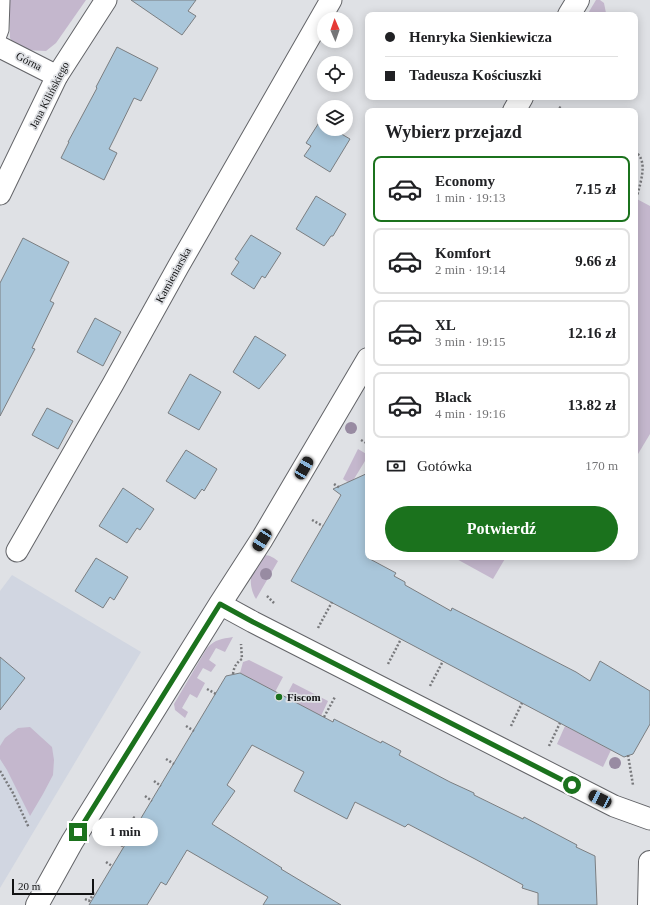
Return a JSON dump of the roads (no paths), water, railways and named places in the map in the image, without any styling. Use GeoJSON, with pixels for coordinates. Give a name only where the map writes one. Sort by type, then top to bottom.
{"type":"FeatureCollection","features":[{"type":"Feature","properties":{"kind":"street","name":"Jana Kilińskiego"},"geometry":{"type":"LineString","coordinates":[[0,194],[57,76],[106,0]]}},
{"type":"Feature","properties":{"kind":"street","name":"Kamieniarska"},"geometry":{"type":"LineString","coordinates":[[17,551],[331,0]]}},
{"type":"Feature","properties":{"kind":"street"},"geometry":{"type":"LineString","coordinates":[[571,12],[578,0]]}},
{"type":"Feature","properties":{"kind":"street","name":"Górna"},"geometry":{"type":"LineString","coordinates":[[0,47],[57,76]]}},
{"type":"Feature","properties":{"kind":"street"},"geometry":{"type":"LineString","coordinates":[[38,905],[72,842],[220,604],[262,540],[365,364]]}},
{"type":"Feature","properties":{"kind":"street"},"geometry":{"type":"LineString","coordinates":[[220,604],[614,806],[650,819]]}},
{"type":"Feature","properties":{"kind":"street"},"geometry":{"type":"LineString","coordinates":[[649,905],[650,862]]}},
{"type":"Feature","properties":{"kind":"lane"},"geometry":{"type":"LineString","coordinates":[[0,38],[3,30],[4,0]]}},
{"type":"Feature","properties":{"kind":"place","name":"Fiscom"},"geometry":{"type":"Point","coordinates":[279,697]}}]}
